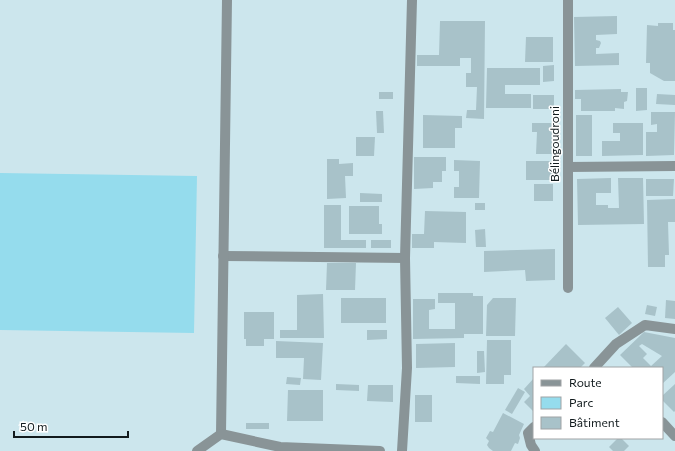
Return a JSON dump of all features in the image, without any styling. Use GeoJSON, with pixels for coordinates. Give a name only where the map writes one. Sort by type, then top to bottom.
{"type":"FeatureCollection","features":[{"type":"Feature","properties":{"kind":"street"},"geometry":{"type":"LineString","coordinates":[[221,434],[227,0]]}},
{"type":"Feature","properties":{"kind":"street"},"geometry":{"type":"LineString","coordinates":[[402,451],[407,368],[404,258],[412,0]]}},
{"type":"Feature","properties":{"kind":"street","name":"Bélingoudroni"},"geometry":{"type":"LineString","coordinates":[[568,0],[568,288]]}},
{"type":"Feature","properties":{"kind":"street"},"geometry":{"type":"LineString","coordinates":[[568,167],[675,166]]}},
{"type":"Feature","properties":{"kind":"street"},"geometry":{"type":"LineString","coordinates":[[223,256],[404,258]]}},
{"type":"Feature","properties":{"kind":"street"},"geometry":{"type":"LineString","coordinates":[[595,367],[616,344],[645,325],[675,329]]}},
{"type":"Feature","properties":{"kind":"street"},"geometry":{"type":"LineString","coordinates":[[602,360],[608,367]]}},
{"type":"Feature","properties":{"kind":"street"},"geometry":{"type":"LineString","coordinates":[[663,423],[675,436]]}},
{"type":"Feature","properties":{"kind":"street"},"geometry":{"type":"LineString","coordinates":[[533,428],[528,433],[531,445],[535,451]]}},
{"type":"Feature","properties":{"kind":"street"},"geometry":{"type":"LineString","coordinates":[[197,451],[221,434],[279,449],[380,451]]}},
{"type":"Feature","properties":{"kind":"green space"},"geometry":{"type":"Polygon","coordinates":[[[0,173],[197,176],[194,333],[0,330],[0,173]]]}},
{"type":"Feature","properties":{"kind":"building"},"geometry":{"type":"Polygon","coordinates":[[[617,16],[617,34],[596,35],[596,40],[600,41],[601,43],[599,48],[596,48],[596,54],[619,53],[619,65],[575,66],[574,17],[617,16]]]}},
{"type":"Feature","properties":{"kind":"building"},"geometry":{"type":"Polygon","coordinates":[[[440,21],[485,21],[484,119],[466,118],[467,110],[476,110],[477,87],[466,87],[466,73],[471,73],[471,58],[460,58],[460,66],[417,66],[417,55],[439,55],[440,21]]]}},
{"type":"Feature","properties":{"kind":"building"},"geometry":{"type":"Polygon","coordinates":[[[658,23],[673,23],[673,30],[675,30],[675,81],[664,81],[650,73],[650,63],[646,63],[647,25],[658,26],[658,23]]]}},
{"type":"Feature","properties":{"kind":"building"},"geometry":{"type":"Polygon","coordinates":[[[526,37],[553,37],[553,62],[525,62],[526,37]]]}},
{"type":"Feature","properties":{"kind":"building"},"geometry":{"type":"Polygon","coordinates":[[[554,65],[554,81],[543,82],[543,66],[554,65]]]}},
{"type":"Feature","properties":{"kind":"building"},"geometry":{"type":"Polygon","coordinates":[[[487,68],[540,68],[540,85],[505,85],[505,94],[531,94],[531,108],[486,108],[487,68]]]}},
{"type":"Feature","properties":{"kind":"building"},"geometry":{"type":"Polygon","coordinates":[[[636,88],[647,88],[647,110],[636,111],[636,88]]]}},
{"type":"Feature","properties":{"kind":"building"},"geometry":{"type":"Polygon","coordinates":[[[621,89],[621,92],[628,92],[627,101],[624,102],[624,109],[615,108],[615,111],[581,111],[581,99],[575,99],[575,90],[621,89]]]}},
{"type":"Feature","properties":{"kind":"building"},"geometry":{"type":"Polygon","coordinates":[[[379,92],[393,92],[393,99],[379,99],[379,92]]]}},
{"type":"Feature","properties":{"kind":"building"},"geometry":{"type":"Polygon","coordinates":[[[657,94],[675,95],[675,105],[656,104],[657,94]]]}},
{"type":"Feature","properties":{"kind":"building"},"geometry":{"type":"Polygon","coordinates":[[[533,95],[554,95],[554,109],[533,109],[533,95]]]}},
{"type":"Feature","properties":{"kind":"building"},"geometry":{"type":"Polygon","coordinates":[[[376,111],[383,111],[384,133],[377,133],[376,111]]]}},
{"type":"Feature","properties":{"kind":"building"},"geometry":{"type":"Polygon","coordinates":[[[651,112],[675,112],[674,155],[646,156],[646,132],[657,132],[657,124],[651,125],[651,112]]]}},
{"type":"Feature","properties":{"kind":"building"},"geometry":{"type":"Polygon","coordinates":[[[423,115],[462,116],[462,128],[455,128],[455,148],[423,148],[423,115]]]}},
{"type":"Feature","properties":{"kind":"building"},"geometry":{"type":"Polygon","coordinates":[[[576,115],[592,115],[592,156],[576,156],[576,115]]]}},
{"type":"Feature","properties":{"kind":"building"},"geometry":{"type":"Polygon","coordinates":[[[532,123],[553,123],[552,154],[536,154],[537,132],[532,132],[532,123]]]}},
{"type":"Feature","properties":{"kind":"building"},"geometry":{"type":"Polygon","coordinates":[[[613,123],[643,123],[643,155],[602,156],[602,141],[620,141],[620,133],[613,133],[613,123]]]}},
{"type":"Feature","properties":{"kind":"building"},"geometry":{"type":"Polygon","coordinates":[[[356,137],[375,137],[374,156],[356,156],[356,137]]]}},
{"type":"Feature","properties":{"kind":"building"},"geometry":{"type":"Polygon","coordinates":[[[414,157],[446,157],[446,171],[442,171],[442,182],[433,182],[433,188],[414,189],[414,157]]]}},
{"type":"Feature","properties":{"kind":"building"},"geometry":{"type":"Polygon","coordinates":[[[327,159],[339,159],[339,164],[353,163],[353,176],[345,176],[346,198],[327,199],[327,159]]]}},
{"type":"Feature","properties":{"kind":"building"},"geometry":{"type":"Polygon","coordinates":[[[454,160],[480,161],[479,198],[454,198],[454,187],[459,187],[459,171],[454,171],[454,160]]]}},
{"type":"Feature","properties":{"kind":"building"},"geometry":{"type":"Polygon","coordinates":[[[526,161],[553,161],[553,180],[526,180],[526,161]]]}},
{"type":"Feature","properties":{"kind":"building"},"geometry":{"type":"Polygon","coordinates":[[[611,178],[611,193],[596,193],[596,205],[608,205],[608,208],[619,208],[618,178],[643,178],[644,224],[578,225],[577,179],[611,178]]]}},
{"type":"Feature","properties":{"kind":"building"},"geometry":{"type":"Polygon","coordinates":[[[646,179],[674,179],[673,196],[646,196],[646,179]]]}},
{"type":"Feature","properties":{"kind":"building"},"geometry":{"type":"Polygon","coordinates":[[[534,184],[553,184],[553,201],[534,201],[534,184]]]}},
{"type":"Feature","properties":{"kind":"building"},"geometry":{"type":"Polygon","coordinates":[[[360,193],[382,194],[382,202],[360,202],[360,193]]]}},
{"type":"Feature","properties":{"kind":"building"},"geometry":{"type":"Polygon","coordinates":[[[675,199],[675,222],[668,222],[669,255],[665,255],[665,267],[648,267],[647,200],[675,199]]]}},
{"type":"Feature","properties":{"kind":"building"},"geometry":{"type":"Polygon","coordinates":[[[475,203],[485,203],[485,210],[475,210],[475,203]]]}},
{"type":"Feature","properties":{"kind":"building"},"geometry":{"type":"Polygon","coordinates":[[[324,205],[341,205],[341,240],[366,240],[366,248],[324,248],[324,205]]]}},
{"type":"Feature","properties":{"kind":"building"},"geometry":{"type":"Polygon","coordinates":[[[349,206],[379,206],[379,224],[382,224],[382,234],[349,234],[349,206]]]}},
{"type":"Feature","properties":{"kind":"building"},"geometry":{"type":"Polygon","coordinates":[[[425,211],[466,212],[466,243],[434,242],[434,248],[412,248],[412,234],[424,234],[425,211]]]}},
{"type":"Feature","properties":{"kind":"building"},"geometry":{"type":"Polygon","coordinates":[[[485,229],[486,247],[476,247],[475,230],[485,229]]]}},
{"type":"Feature","properties":{"kind":"building"},"geometry":{"type":"Polygon","coordinates":[[[371,240],[391,240],[391,248],[371,248],[371,240]]]}},
{"type":"Feature","properties":{"kind":"building"},"geometry":{"type":"Polygon","coordinates":[[[555,249],[555,280],[526,281],[525,270],[484,272],[484,251],[555,249]]]}},
{"type":"Feature","properties":{"kind":"building"},"geometry":{"type":"Polygon","coordinates":[[[327,263],[356,263],[355,290],[326,290],[327,263]]]}},
{"type":"Feature","properties":{"kind":"building"},"geometry":{"type":"Polygon","coordinates":[[[438,293],[473,293],[473,296],[483,296],[483,334],[464,334],[464,338],[413,339],[413,299],[435,299],[435,309],[429,310],[429,329],[455,329],[455,303],[438,303],[438,293]]]}},
{"type":"Feature","properties":{"kind":"building"},"geometry":{"type":"Polygon","coordinates":[[[323,294],[324,338],[280,338],[280,330],[297,330],[297,295],[323,294]]]}},
{"type":"Feature","properties":{"kind":"building"},"geometry":{"type":"Polygon","coordinates":[[[341,298],[386,298],[386,323],[341,323],[341,298]]]}},
{"type":"Feature","properties":{"kind":"building"},"geometry":{"type":"Polygon","coordinates":[[[493,298],[516,298],[515,336],[486,336],[487,305],[493,298]]]}},
{"type":"Feature","properties":{"kind":"building"},"geometry":{"type":"Polygon","coordinates":[[[666,300],[675,301],[675,319],[665,318],[666,300]]]}},
{"type":"Feature","properties":{"kind":"building"},"geometry":{"type":"Polygon","coordinates":[[[647,305],[657,307],[655,316],[645,314],[647,305]]]}},
{"type":"Feature","properties":{"kind":"building"},"geometry":{"type":"Polygon","coordinates":[[[618,307],[632,323],[619,335],[605,318],[618,307]]]}},
{"type":"Feature","properties":{"kind":"building"},"geometry":{"type":"Polygon","coordinates":[[[244,312],[274,312],[274,339],[264,339],[264,346],[246,346],[246,339],[244,339],[244,312]]]}},
{"type":"Feature","properties":{"kind":"building"},"geometry":{"type":"Polygon","coordinates":[[[367,330],[387,330],[387,339],[367,340],[367,330]]]}},
{"type":"Feature","properties":{"kind":"building"},"geometry":{"type":"Polygon","coordinates":[[[644,332],[675,338],[675,372],[663,383],[663,367],[632,367],[620,355],[644,332]],[[642,344],[639,346],[647,354],[643,358],[651,366],[662,356],[642,344]]]}},
{"type":"Feature","properties":{"kind":"building"},"geometry":{"type":"Polygon","coordinates":[[[487,340],[511,340],[511,375],[504,375],[504,384],[486,384],[487,340]]]}},
{"type":"Feature","properties":{"kind":"building"},"geometry":{"type":"Polygon","coordinates":[[[276,341],[323,343],[321,380],[303,379],[304,358],[276,358],[276,341]]]}},
{"type":"Feature","properties":{"kind":"building"},"geometry":{"type":"Polygon","coordinates":[[[455,343],[455,367],[416,368],[416,344],[455,343]]]}},
{"type":"Feature","properties":{"kind":"building"},"geometry":{"type":"Polygon","coordinates":[[[566,344],[585,363],[581,367],[544,367],[566,344]]]}},
{"type":"Feature","properties":{"kind":"building"},"geometry":{"type":"Polygon","coordinates":[[[477,351],[484,351],[485,372],[477,373],[477,351]]]}},
{"type":"Feature","properties":{"kind":"building"},"geometry":{"type":"Polygon","coordinates":[[[456,376],[480,376],[480,384],[456,383],[456,376]]]}},
{"type":"Feature","properties":{"kind":"building"},"geometry":{"type":"Polygon","coordinates":[[[287,377],[301,378],[300,385],[286,384],[287,377]]]}},
{"type":"Feature","properties":{"kind":"building"},"geometry":{"type":"Polygon","coordinates":[[[533,379],[533,411],[524,402],[530,396],[524,389],[533,379]]]}},
{"type":"Feature","properties":{"kind":"building"},"geometry":{"type":"Polygon","coordinates":[[[336,384],[359,385],[359,391],[336,390],[336,384]]]}},
{"type":"Feature","properties":{"kind":"building"},"geometry":{"type":"Polygon","coordinates":[[[675,384],[674,412],[663,401],[663,395],[675,384]]]}},
{"type":"Feature","properties":{"kind":"building"},"geometry":{"type":"Polygon","coordinates":[[[368,385],[393,385],[393,402],[367,401],[368,385]]]}},
{"type":"Feature","properties":{"kind":"building"},"geometry":{"type":"Polygon","coordinates":[[[518,388],[525,392],[512,414],[505,410],[518,388]]]}},
{"type":"Feature","properties":{"kind":"building"},"geometry":{"type":"Polygon","coordinates":[[[288,390],[323,390],[323,421],[287,421],[288,390]]]}},
{"type":"Feature","properties":{"kind":"building"},"geometry":{"type":"Polygon","coordinates":[[[415,395],[432,395],[432,422],[415,422],[415,395]]]}},
{"type":"Feature","properties":{"kind":"building"},"geometry":{"type":"Polygon","coordinates":[[[503,413],[524,424],[519,435],[520,438],[518,444],[515,443],[511,451],[493,451],[487,445],[489,441],[486,438],[490,431],[493,432],[503,413]]]}},
{"type":"Feature","properties":{"kind":"building"},"geometry":{"type":"Polygon","coordinates":[[[246,423],[269,423],[269,429],[246,429],[246,423]]]}},
{"type":"Feature","properties":{"kind":"building"},"geometry":{"type":"Polygon","coordinates":[[[617,439],[622,439],[629,446],[624,451],[613,451],[609,447],[617,439]]]}}]}
